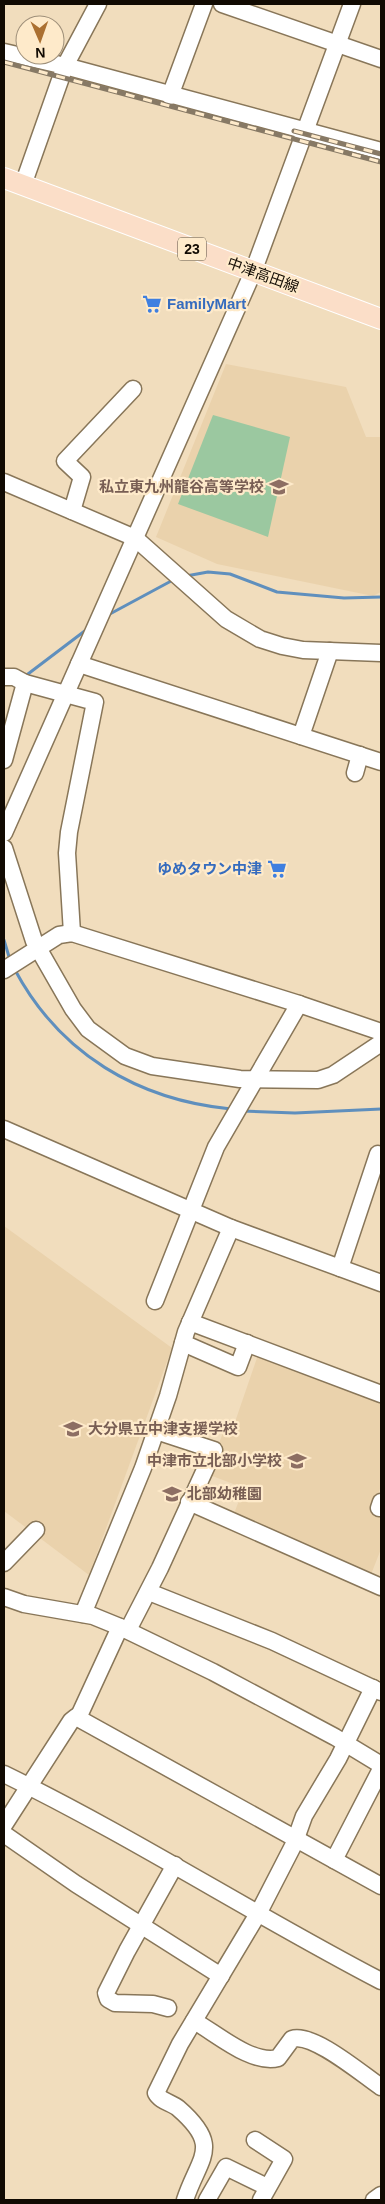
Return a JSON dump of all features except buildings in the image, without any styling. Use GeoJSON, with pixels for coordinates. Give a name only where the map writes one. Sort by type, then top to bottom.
{"type":"FeatureCollection","features":[{"type":"Feature","properties":{"kind":"main road","name":"中津高田線"},"geometry":{"type":"LineString","coordinates":[[4,178],[381,319]]}},
{"type":"Feature","properties":{"kind":"street"},"geometry":{"type":"LineString","coordinates":[[23,185],[65,66],[98,4]]}},
{"type":"Feature","properties":{"kind":"street"},"geometry":{"type":"LineString","coordinates":[[170,96],[204,4]]}},
{"type":"Feature","properties":{"kind":"street"},"geometry":{"type":"LineString","coordinates":[[222,4],[381,59]]}},
{"type":"Feature","properties":{"kind":"street"},"geometry":{"type":"LineString","coordinates":[[5,829],[253,272],[352,4]]}},
{"type":"Feature","properties":{"kind":"street"},"geometry":{"type":"LineString","coordinates":[[4,52],[65,66],[381,152]]}},
{"type":"Feature","properties":{"kind":"street"},"geometry":{"type":"LineString","coordinates":[[72,511],[82,477],[65,461],[133,389]]}},
{"type":"Feature","properties":{"kind":"street"},"geometry":{"type":"LineString","coordinates":[[4,482],[135,538],[226,619],[248,634],[282,646],[330,651],[381,653]]}},
{"type":"Feature","properties":{"kind":"street"},"geometry":{"type":"LineString","coordinates":[[301,736],[330,651]]}},
{"type":"Feature","properties":{"kind":"street"},"geometry":{"type":"LineString","coordinates":[[79,664],[381,762]]}},
{"type":"Feature","properties":{"kind":"street"},"geometry":{"type":"LineString","coordinates":[[4,760],[17,680],[95,702],[69,832],[67,854],[72,933]]}},
{"type":"Feature","properties":{"kind":"street"},"geometry":{"type":"LineString","coordinates":[[355,774],[360,755]]}},
{"type":"Feature","properties":{"kind":"street"},"geometry":{"type":"LineString","coordinates":[[4,848],[32,936],[38,948],[82,1023],[125,1056],[152,1066],[256,1080],[325,1078],[381,1043]]}},
{"type":"Feature","properties":{"kind":"street"},"geometry":{"type":"LineString","coordinates":[[4,970],[59,935],[72,933],[299,1004],[381,1032]]}},
{"type":"Feature","properties":{"kind":"street"},"geometry":{"type":"LineString","coordinates":[[155,1301],[220,1138],[256,1080],[299,1004]]}},
{"type":"Feature","properties":{"kind":"street"},"geometry":{"type":"LineString","coordinates":[[6,1134],[231,1228],[381,1283]]}},
{"type":"Feature","properties":{"kind":"street"},"geometry":{"type":"LineString","coordinates":[[340,1268],[378,1154],[381,1155]]}},
{"type":"Feature","properties":{"kind":"street"},"geometry":{"type":"LineString","coordinates":[[83,1614],[156,1431],[190,1322],[231,1228]]}},
{"type":"Feature","properties":{"kind":"street"},"geometry":{"type":"LineString","coordinates":[[190,1322],[381,1394]]}},
{"type":"Feature","properties":{"kind":"street"},"geometry":{"type":"LineString","coordinates":[[183,1343],[238,1367],[247,1344]]}},
{"type":"Feature","properties":{"kind":"street"},"geometry":{"type":"LineString","coordinates":[[78,1718],[124,1629],[149,1592],[214,1450],[156,1431]]}},
{"type":"Feature","properties":{"kind":"street"},"geometry":{"type":"LineString","coordinates":[[189,1502],[381,1587]]}},
{"type":"Feature","properties":{"kind":"street"},"geometry":{"type":"LineString","coordinates":[[381,1502],[381,1508]]}},
{"type":"Feature","properties":{"kind":"street"},"geometry":{"type":"LineString","coordinates":[[4,1563],[36,1530]]}},
{"type":"Feature","properties":{"kind":"street"},"geometry":{"type":"LineString","coordinates":[[149,1592],[272,1641],[377,1690],[304,1816],[296,1838],[259,1912],[177,2050],[156,2093],[174,2105],[193,2123],[205,2146],[204,2158],[185,2200]]}},
{"type":"Feature","properties":{"kind":"street"},"geometry":{"type":"LineString","coordinates":[[4,1597],[24,1604],[99,1618],[124,1629],[200,1666],[346,1743],[381,1765]]}},
{"type":"Feature","properties":{"kind":"street"},"geometry":{"type":"LineString","coordinates":[[4,1825],[71,1721],[74,1718],[78,1718],[381,1886]]}},
{"type":"Feature","properties":{"kind":"street"},"geometry":{"type":"LineString","coordinates":[[334,1860],[381,1769]]}},
{"type":"Feature","properties":{"kind":"street"},"geometry":{"type":"LineString","coordinates":[[5,1777],[29,1786],[175,1865],[305,1940],[381,1981]]}},
{"type":"Feature","properties":{"kind":"street"},"geometry":{"type":"LineString","coordinates":[[4,1834],[76,1884],[142,1924],[221,1976]]}},
{"type":"Feature","properties":{"kind":"street"},"geometry":{"type":"LineString","coordinates":[[168,2008],[153,2004],[115,2003],[106,1996],[107,1990],[175,1865]]}},
{"type":"Feature","properties":{"kind":"street"},"geometry":{"type":"LineString","coordinates":[[194,2021],[250,2054],[262,2058],[278,2058],[290,2040],[303,2037],[325,2048],[381,2087]]}},
{"type":"Feature","properties":{"kind":"street"},"geometry":{"type":"LineString","coordinates":[[207,2200],[226,2167],[264,2194],[284,2157],[255,2140]]}},
{"type":"Feature","properties":{"kind":"street"},"geometry":{"type":"LineString","coordinates":[[374,2200],[381,2195]]}},
{"type":"Feature","properties":{"kind":"shaded area","name":"私立東九州龍谷高等学校"},"geometry":{"type":"Polygon","coordinates":[[[226,364],[346,387],[366,437],[381,437],[381,592],[373,596],[217,564],[156,537],[226,364]]]}},
{"type":"Feature","properties":{"kind":"shaded area","name":"大分県立中津支援学校"},"geometry":{"type":"Polygon","coordinates":[[[4,1226],[172,1348],[89,1575],[4,1511],[4,1226]]]}},
{"type":"Feature","properties":{"kind":"shaded area","name":"中津市立北部小学校"},"geometry":{"type":"Polygon","coordinates":[[[259,1352],[381,1399],[381,1486],[373,1509],[381,1512],[381,1549],[370,1577],[233,1516],[244,1488],[207,1474],[228,1420],[235,1422],[259,1352]]]}},
{"type":"Feature","properties":{"kind":"green space"},"geometry":{"type":"Polygon","coordinates":[[[213,415],[290,437],[268,537],[178,504],[213,415]]]}},
{"type":"Feature","properties":{"kind":"waterway"},"geometry":{"type":"LineString","coordinates":[[186,576],[208,572],[230,574],[277,592],[344,598],[381,597]]}},
{"type":"Feature","properties":{"kind":"waterway"},"geometry":{"type":"LineString","coordinates":[[108,615],[173,580]]}},
{"type":"Feature","properties":{"kind":"waterway"},"geometry":{"type":"LineString","coordinates":[[24,677],[86,630]]}},
{"type":"Feature","properties":{"kind":"waterway"},"geometry":{"type":"LineString","coordinates":[[4,940],[10,960]]}},
{"type":"Feature","properties":{"kind":"waterway"},"geometry":{"type":"LineString","coordinates":[[15,970],[33,1000],[55,1026],[79,1049],[105,1068],[134,1083],[164,1095],[197,1104],[231,1109]]}},
{"type":"Feature","properties":{"kind":"waterway"},"geometry":{"type":"LineString","coordinates":[[242,1111],[295,1113],[381,1109]]}},
{"type":"Feature","properties":{"kind":"railway"},"geometry":{"type":"LineString","coordinates":[[4,62],[381,162]]}},
{"type":"Feature","properties":{"kind":"railway"},"geometry":{"type":"LineString","coordinates":[[294,131],[381,154]]}},
{"type":"Feature","properties":{"kind":"place","name":"FamilyMart"},"geometry":{"type":"Point","coordinates":[152,304]}},
{"type":"Feature","properties":{"kind":"place","name":"私立東九州龍谷高等学校"},"geometry":{"type":"Point","coordinates":[279,487]}},
{"type":"Feature","properties":{"kind":"place","name":"ゆめタウン中津"},"geometry":{"type":"Point","coordinates":[277,869]}},
{"type":"Feature","properties":{"kind":"place","name":"大分県立中津支援学校"},"geometry":{"type":"Point","coordinates":[73,1429]}},
{"type":"Feature","properties":{"kind":"place","name":"中津市立北部小学校"},"geometry":{"type":"Point","coordinates":[297,1461]}},
{"type":"Feature","properties":{"kind":"place","name":"北部幼稚園"},"geometry":{"type":"Point","coordinates":[172,1494]}}]}
